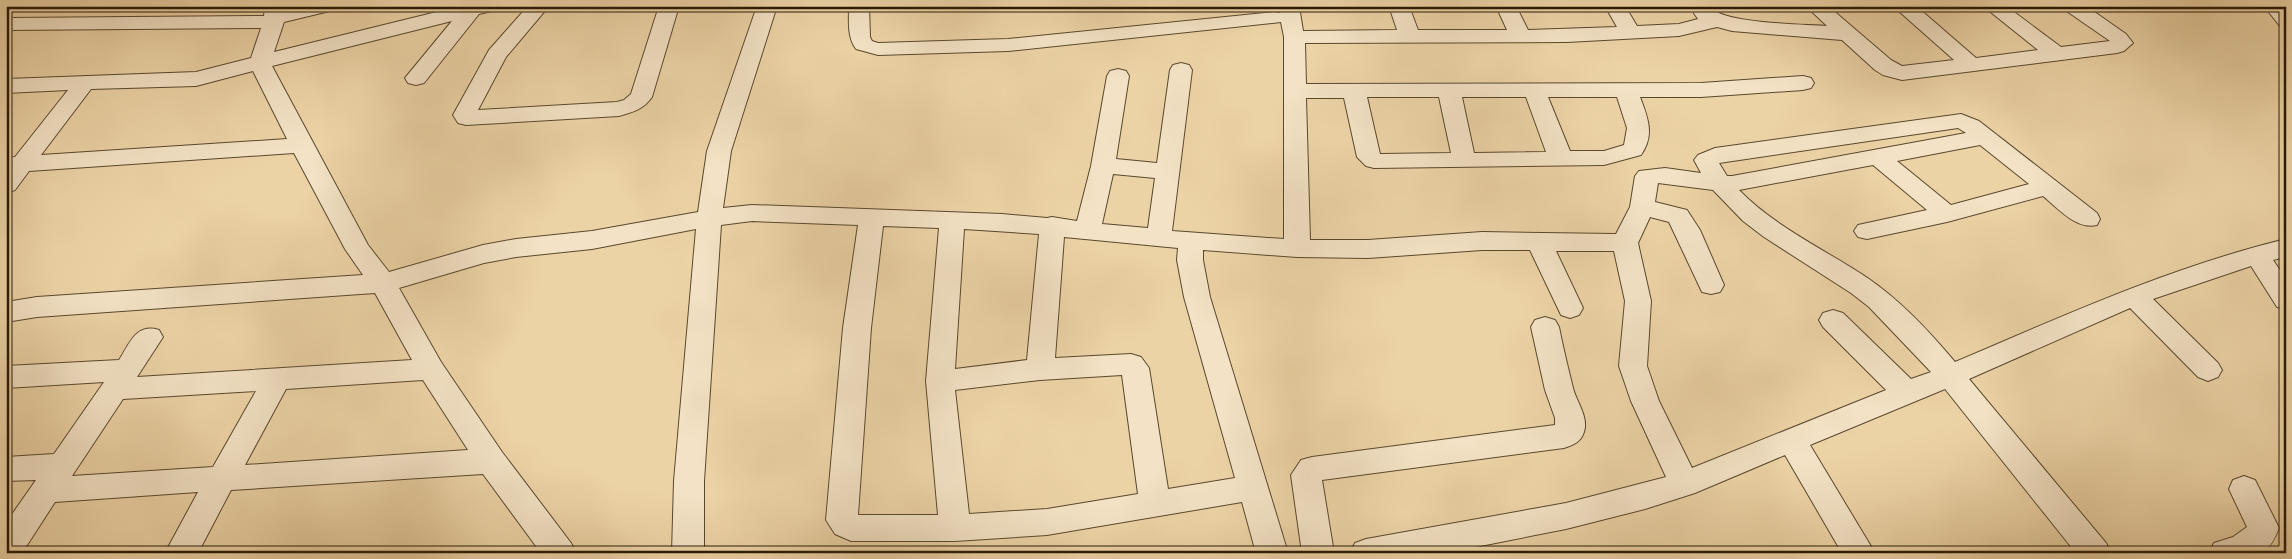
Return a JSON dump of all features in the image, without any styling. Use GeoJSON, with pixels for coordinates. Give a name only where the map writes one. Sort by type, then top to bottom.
{"type":"FeatureCollection","features":[{"type":"Feature","properties":{"kind":"street"},"geometry":{"type":"LineString","coordinates":[[6,24],[275,15],[327,6]]}},
{"type":"Feature","properties":{"kind":"street"},"geometry":{"type":"LineString","coordinates":[[539,6],[497,55],[464,115],[466,118],[619,109],[632,105],[641,97],[669,6]]}},
{"type":"Feature","properties":{"kind":"street"},"geometry":{"type":"LineString","coordinates":[[688,553],[689,481],[708,218],[719,150],[767,6]]}},
{"type":"Feature","properties":{"kind":"street"},"geometry":{"type":"LineString","coordinates":[[859,6],[860,38],[863,45],[878,50],[1008,46],[1284,18],[1410,36],[1520,36],[1679,30],[1707,12],[1750,27],[1847,34]]}},
{"type":"Feature","properties":{"kind":"street"},"geometry":{"type":"LineString","coordinates":[[1399,6],[1410,36]]}},
{"type":"Feature","properties":{"kind":"street"},"geometry":{"type":"LineString","coordinates":[[1506,6],[1520,36]]}},
{"type":"Feature","properties":{"kind":"street"},"geometry":{"type":"LineString","coordinates":[[1615,6],[1631,33]]}},
{"type":"Feature","properties":{"kind":"street"},"geometry":{"type":"LineString","coordinates":[[1816,6],[1883,64],[1896,72],[1910,73],[2116,47],[2122,43],[2119,38],[2072,6]]}},
{"type":"Feature","properties":{"kind":"street"},"geometry":{"type":"LineString","coordinates":[[1903,6],[1972,65]]}},
{"type":"Feature","properties":{"kind":"street"},"geometry":{"type":"LineString","coordinates":[[1994,6],[2056,54]]}},
{"type":"Feature","properties":{"kind":"street"},"geometry":{"type":"LineString","coordinates":[[2274,6],[2286,21]]}},
{"type":"Feature","properties":{"kind":"street"},"geometry":{"type":"LineString","coordinates":[[6,86],[183,81],[211,76],[363,35],[480,9]]}},
{"type":"Feature","properties":{"kind":"street"},"geometry":{"type":"LineString","coordinates":[[416,78],[480,9]]}},
{"type":"Feature","properties":{"kind":"street"},"geometry":{"type":"LineString","coordinates":[[275,15],[260,63],[358,249],[383,283],[430,370],[491,461],[560,553]]}},
{"type":"Feature","properties":{"kind":"street"},"geometry":{"type":"LineString","coordinates":[[1284,18],[1294,91],[1297,248]]}},
{"type":"Feature","properties":{"kind":"street"},"geometry":{"type":"LineString","coordinates":[[1159,237],[1181,70]]}},
{"type":"Feature","properties":{"kind":"street"},"geometry":{"type":"LineString","coordinates":[[1088,230],[1103,166],[1118,76]]}},
{"type":"Feature","properties":{"kind":"street"},"geometry":{"type":"LineString","coordinates":[[6,185],[15,165],[85,83]]}},
{"type":"Feature","properties":{"kind":"street"},"geometry":{"type":"LineString","coordinates":[[1294,91],[1701,90],[1803,84]]}},
{"type":"Feature","properties":{"kind":"street"},"geometry":{"type":"LineString","coordinates":[[1449,90],[1464,161]]}},
{"type":"Feature","properties":{"kind":"street"},"geometry":{"type":"LineString","coordinates":[[1534,90],[1561,159]]}},
{"type":"Feature","properties":{"kind":"street"},"geometry":{"type":"LineString","coordinates":[[1354,91],[1371,159],[1388,162],[1604,158],[1634,150],[1639,136],[1639,128],[1626,91]]}},
{"type":"Feature","properties":{"kind":"street"},"geometry":{"type":"LineString","coordinates":[[2088,219],[1965,123],[1950,121],[1715,155],[1706,160],[1719,185],[1754,218],[1843,275],[1878,300],[1930,351],[2095,553]]}},
{"type":"Feature","properties":{"kind":"street"},"geometry":{"type":"LineString","coordinates":[[1684,484],[1645,401],[1633,366],[1638,301],[1625,243],[1642,207],[1647,176],[1719,185],[1757,180],[1984,137]]}},
{"type":"Feature","properties":{"kind":"street"},"geometry":{"type":"LineString","coordinates":[[15,165],[303,145]]}},
{"type":"Feature","properties":{"kind":"street"},"geometry":{"type":"LineString","coordinates":[[1878,157],[1947,214]]}},
{"type":"Feature","properties":{"kind":"street"},"geometry":{"type":"LineString","coordinates":[[1103,166],[1168,171]]}},
{"type":"Feature","properties":{"kind":"street"},"geometry":{"type":"LineString","coordinates":[[1867,231],[1947,214],[2046,187]]}},
{"type":"Feature","properties":{"kind":"street"},"geometry":{"type":"LineString","coordinates":[[1642,207],[1678,216],[1687,230],[1711,285]]}},
{"type":"Feature","properties":{"kind":"street"},"geometry":{"type":"LineString","coordinates":[[6,312],[37,307],[383,283],[484,254],[516,248],[592,240],[708,218],[752,213],[871,219],[952,220],[1052,226],[1191,241],[1297,248],[1368,249],[1482,241],[1625,243]]}},
{"type":"Feature","properties":{"kind":"street"},"geometry":{"type":"LineString","coordinates":[[871,219],[857,328],[842,520],[846,525],[851,528],[955,528],[1047,522],[1253,488]]}},
{"type":"Feature","properties":{"kind":"street"},"geometry":{"type":"LineString","coordinates":[[952,220],[940,381],[955,528]]}},
{"type":"Feature","properties":{"kind":"street"},"geometry":{"type":"LineString","coordinates":[[1040,369],[1052,226]]}},
{"type":"Feature","properties":{"kind":"street"},"geometry":{"type":"LineString","coordinates":[[1191,241],[1190,260],[1197,297],[1272,553]]}},
{"type":"Feature","properties":{"kind":"street"},"geometry":{"type":"LineString","coordinates":[[1539,242],[1570,308]]}},
{"type":"Feature","properties":{"kind":"street"},"geometry":{"type":"LineString","coordinates":[[1366,553],[1593,511],[1640,499],[1684,484],[1951,375],[2134,296],[2257,255],[2286,248]]}},
{"type":"Feature","properties":{"kind":"street"},"geometry":{"type":"LineString","coordinates":[[2257,255],[2286,300]]}},
{"type":"Feature","properties":{"kind":"street"},"geometry":{"type":"LineString","coordinates":[[2134,296],[2208,370]]}},
{"type":"Feature","properties":{"kind":"street"},"geometry":{"type":"LineString","coordinates":[[1833,320],[1906,392]]}},
{"type":"Feature","properties":{"kind":"street"},"geometry":{"type":"LineString","coordinates":[[1318,553],[1306,475],[1308,470],[1312,468],[1568,434],[1571,426],[1570,418],[1559,390],[1545,327]]}},
{"type":"Feature","properties":{"kind":"street"},"geometry":{"type":"LineString","coordinates":[[6,550],[149,337]]}},
{"type":"Feature","properties":{"kind":"street"},"geometry":{"type":"LineString","coordinates":[[940,381],[1040,369],[1127,363],[1133,366],[1154,504]]}},
{"type":"Feature","properties":{"kind":"street"},"geometry":{"type":"LineString","coordinates":[[6,377],[120,380],[277,379],[430,370]]}},
{"type":"Feature","properties":{"kind":"street"},"geometry":{"type":"LineString","coordinates":[[181,553],[277,379]]}},
{"type":"Feature","properties":{"kind":"street"},"geometry":{"type":"LineString","coordinates":[[1791,439],[1859,553]]}},
{"type":"Feature","properties":{"kind":"street"},"geometry":{"type":"LineString","coordinates":[[45,490],[222,480],[491,461]]}},
{"type":"Feature","properties":{"kind":"street"},"geometry":{"type":"LineString","coordinates":[[6,470],[62,466]]}},
{"type":"Feature","properties":{"kind":"street"},"geometry":{"type":"LineString","coordinates":[[2225,553],[2249,545],[2260,537],[2263,528],[2244,489]]}}]}
